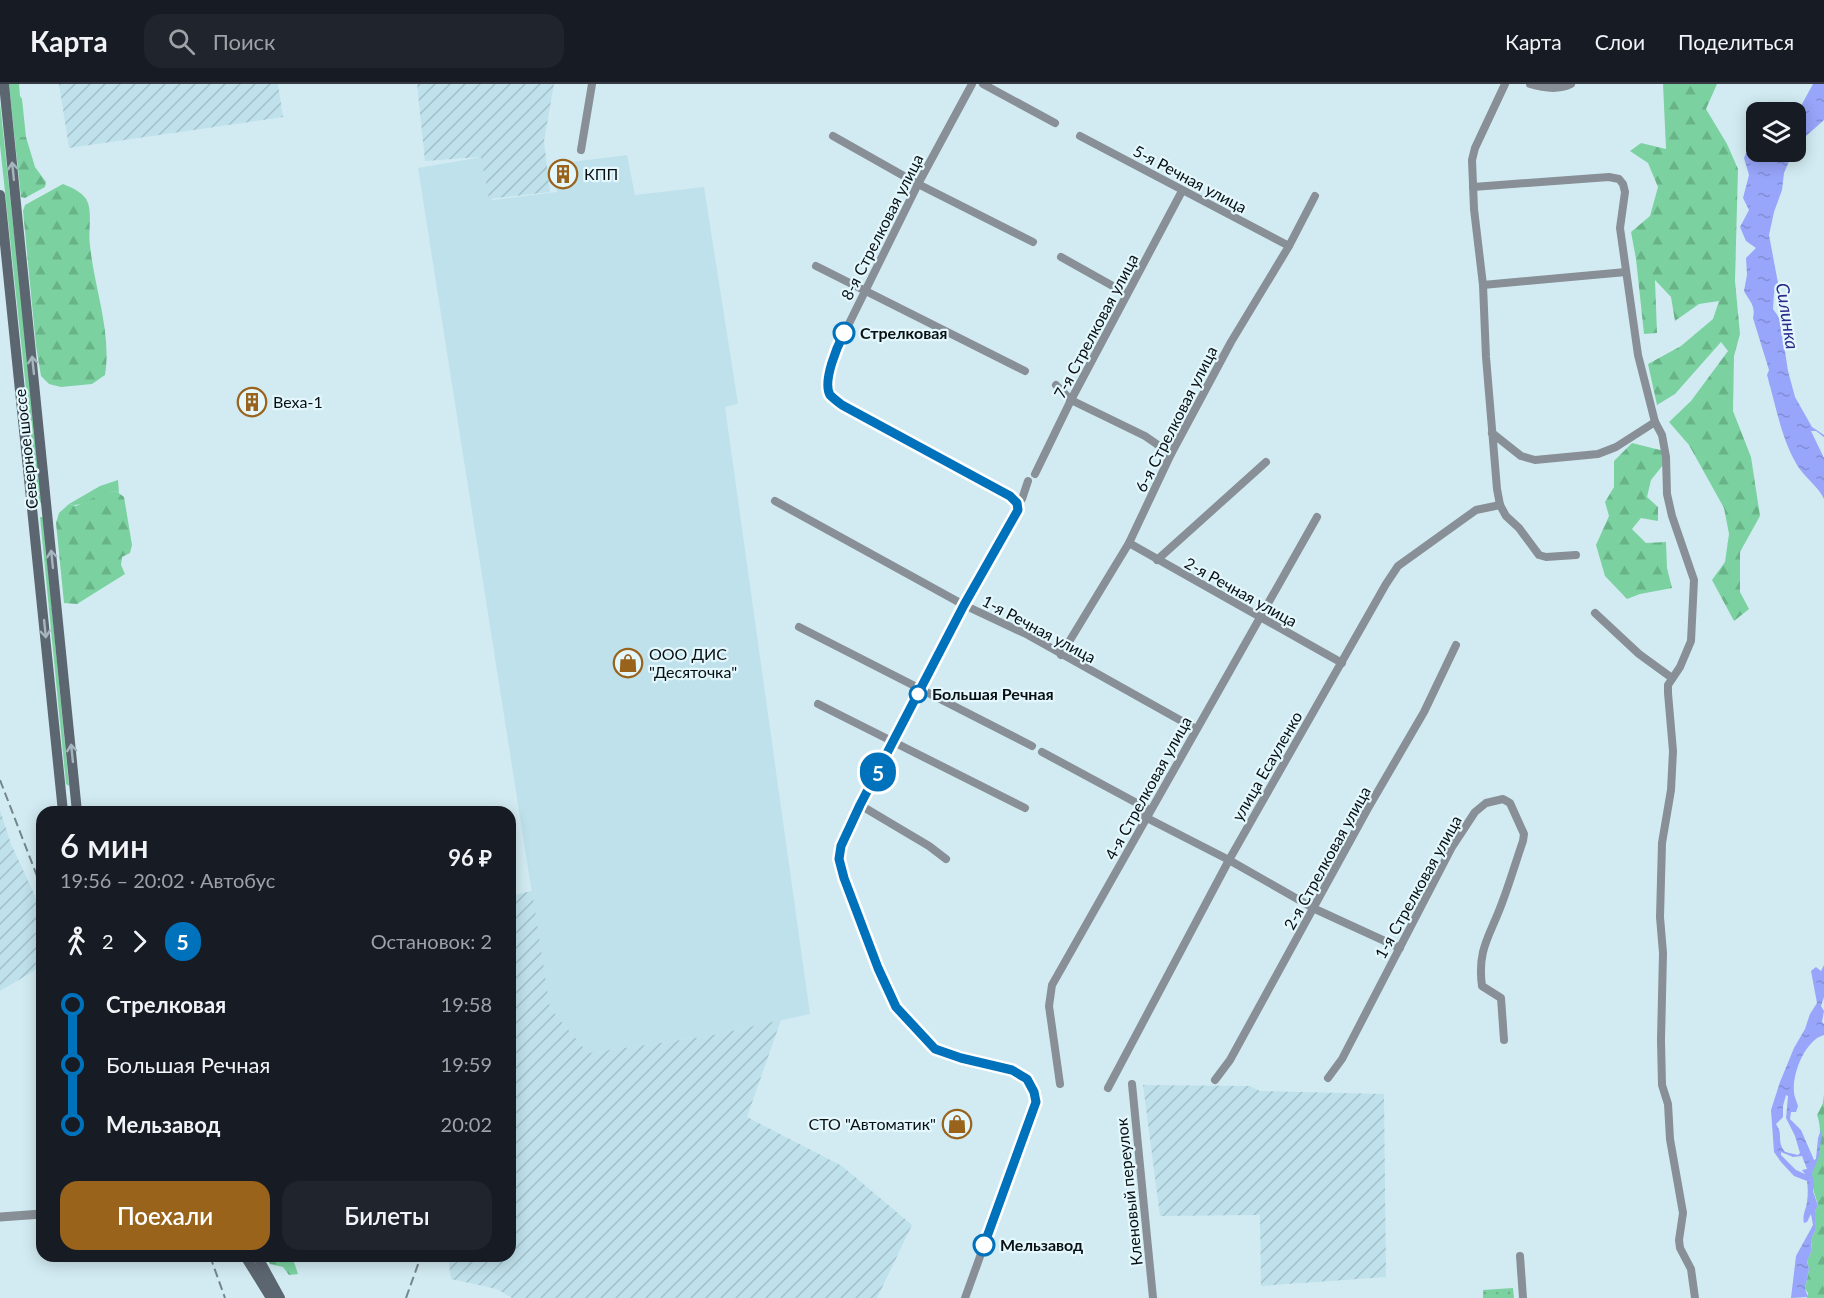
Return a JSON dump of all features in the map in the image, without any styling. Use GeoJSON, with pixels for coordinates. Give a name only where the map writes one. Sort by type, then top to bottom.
{"type":"FeatureCollection","features":[{"type":"Feature","properties":{"kind":"main road","name":"Северное шоссе"},"geometry":{"type":"LineString","coordinates":[[4,84],[77,806]]}},
{"type":"Feature","properties":{"kind":"main road","name":"Северное шоссе"},"geometry":{"type":"LineString","coordinates":[[0,195],[63,806]]}},
{"type":"Feature","properties":{"kind":"main road"},"geometry":{"type":"LineString","coordinates":[[34,510],[47,509]]}},
{"type":"Feature","properties":{"kind":"main road"},"geometry":{"type":"LineString","coordinates":[[62,796],[76,794]]}},
{"type":"Feature","properties":{"kind":"main road"},"geometry":{"type":"LineString","coordinates":[[249,1262],[271,1298]]}},
{"type":"Feature","properties":{"kind":"main road"},"geometry":{"type":"LineString","coordinates":[[260,1262],[280,1298]]}},
{"type":"Feature","properties":{"kind":"street"},"geometry":{"type":"LineString","coordinates":[[581,150],[592,84]]}},
{"type":"Feature","properties":{"kind":"street","name":"8-я Стрелковая улица"},"geometry":{"type":"LineString","coordinates":[[972,84],[918,184],[834,354],[828,386],[830,394],[842,405],[1010,496],[1017,503]]}},
{"type":"Feature","properties":{"kind":"street"},"geometry":{"type":"LineString","coordinates":[[983,84],[1055,123]]}},
{"type":"Feature","properties":{"kind":"street"},"geometry":{"type":"LineString","coordinates":[[1504,84],[1475,148],[1472,160],[1483,285],[1492,433],[1500,506],[1539,555],[1546,557],[1576,555]]}},
{"type":"Feature","properties":{"kind":"street"},"geometry":{"type":"LineString","coordinates":[[1530,84],[1550,88],[1571,84]]}},
{"type":"Feature","properties":{"kind":"street"},"geometry":{"type":"LineString","coordinates":[[833,136],[918,184],[1033,242]]}},
{"type":"Feature","properties":{"kind":"street","name":"5-я Речная улица"},"geometry":{"type":"LineString","coordinates":[[1080,136],[1289,246]]}},
{"type":"Feature","properties":{"kind":"street"},"geometry":{"type":"LineString","coordinates":[[1473,187],[1609,177],[1619,179],[1625,192],[1620,228],[1639,358],[1655,422],[1662,435],[1666,458],[1667,494],[1672,516],[1694,580],[1690,641],[1680,667],[1672,678],[1668,693],[1673,751],[1661,855],[1660,917],[1663,953],[1660,992],[1662,1074],[1683,1213],[1679,1240],[1680,1248],[1691,1269],[1695,1298]]}},
{"type":"Feature","properties":{"kind":"street","name":"7-я Стрелковая улица"},"geometry":{"type":"LineString","coordinates":[[1035,474],[1071,400],[1182,191]]}},
{"type":"Feature","properties":{"kind":"street","name":"6-я Стрелковая улица"},"geometry":{"type":"LineString","coordinates":[[1061,655],[1129,543],[1171,454],[1231,342],[1289,246],[1315,196]]}},
{"type":"Feature","properties":{"kind":"street"},"geometry":{"type":"LineString","coordinates":[[1061,257],[1127,294]]}},
{"type":"Feature","properties":{"kind":"street"},"geometry":{"type":"LineString","coordinates":[[816,266],[1025,371]]}},
{"type":"Feature","properties":{"kind":"street"},"geometry":{"type":"LineString","coordinates":[[1483,285],[1626,272]]}},
{"type":"Feature","properties":{"kind":"street"},"geometry":{"type":"LineString","coordinates":[[1056,385],[1071,400],[1145,436],[1171,454]]}},
{"type":"Feature","properties":{"kind":"street"},"geometry":{"type":"LineString","coordinates":[[1492,433],[1515,452],[1534,460],[1598,454],[1616,447],[1655,422]]}},
{"type":"Feature","properties":{"kind":"street"},"geometry":{"type":"LineString","coordinates":[[1156,560],[1266,462]]}},
{"type":"Feature","properties":{"kind":"street"},"geometry":{"type":"LineString","coordinates":[[965,1298],[1036,1102],[1034,1092],[1027,1079],[1012,1070],[961,1058],[935,1049],[896,1007],[874,958],[839,859],[841,846],[860,805],[964,605],[1018,510],[1017,503],[1022,499],[1028,481]]}},
{"type":"Feature","properties":{"kind":"street","name":"1-я Речная улица"},"geometry":{"type":"LineString","coordinates":[[775,501],[964,605],[1028,635],[1196,729]]}},
{"type":"Feature","properties":{"kind":"street","name":"улица Есауленко"},"geometry":{"type":"LineString","coordinates":[[1108,1088],[1229,860],[1398,566],[1476,510],[1500,506]]}},
{"type":"Feature","properties":{"kind":"street","name":"4-я Стрелковая улица"},"geometry":{"type":"LineString","coordinates":[[1060,1084],[1049,1006],[1052,985],[1145,817],[1317,517]]}},
{"type":"Feature","properties":{"kind":"street","name":"2-я Речная улица"},"geometry":{"type":"LineString","coordinates":[[1129,543],[1341,663]]}},
{"type":"Feature","properties":{"kind":"street"},"geometry":{"type":"LineString","coordinates":[[1595,613],[1639,654],[1672,678]]}},
{"type":"Feature","properties":{"kind":"street"},"geometry":{"type":"LineString","coordinates":[[799,627],[1032,746]]}},
{"type":"Feature","properties":{"kind":"street","name":"2-я Стрелковая улица"},"geometry":{"type":"LineString","coordinates":[[1215,1080],[1230,1060],[1315,909],[1424,712],[1456,645]]}},
{"type":"Feature","properties":{"kind":"street"},"geometry":{"type":"LineString","coordinates":[[818,704],[1026,808]]}},
{"type":"Feature","properties":{"kind":"street"},"geometry":{"type":"LineString","coordinates":[[1042,752],[1146,808],[1145,817],[1229,860],[1315,909],[1400,948]]}},
{"type":"Feature","properties":{"kind":"street","name":"1-я Стрелковая улица"},"geometry":{"type":"LineString","coordinates":[[1328,1078],[1342,1059],[1452,847],[1475,812],[1486,803],[1503,800],[1510,803],[1524,834],[1523,841],[1502,903],[1483,947],[1479,967],[1482,986],[1501,998],[1504,1040]]}},
{"type":"Feature","properties":{"kind":"street"},"geometry":{"type":"LineString","coordinates":[[860,805],[930,846],[946,858]]}},
{"type":"Feature","properties":{"kind":"street","name":"Кленовый переулок"},"geometry":{"type":"LineString","coordinates":[[1132,1084],[1153,1298]]}},
{"type":"Feature","properties":{"kind":"street"},"geometry":{"type":"LineString","coordinates":[[0,1217],[36,1214]]}},
{"type":"Feature","properties":{"kind":"street"},"geometry":{"type":"LineString","coordinates":[[1520,1256],[1523,1298]]}},
{"type":"Feature","properties":{"kind":"shaded area"},"geometry":{"type":"Polygon","coordinates":[[[59,84],[278,84],[283,117],[69,148],[59,84]]]}},
{"type":"Feature","properties":{"kind":"shaded area"},"geometry":{"type":"Polygon","coordinates":[[[417,84],[554,84],[544,141],[550,192],[489,199],[481,157],[425,161],[417,84]]]}},
{"type":"Feature","properties":{"kind":"shaded area","name":"ООО ДИС \"Десяточка\""},"geometry":{"type":"Polygon","coordinates":[[[627,155],[635,195],[704,187],[738,404],[725,407],[810,1014],[709,1036],[588,1053],[550,1008],[418,168],[482,157],[492,200],[557,192],[555,164],[627,155]]]}},
{"type":"Feature","properties":{"kind":"shaded area"},"geometry":{"type":"Polygon","coordinates":[[[0,810],[11,844],[36,898],[36,970],[0,991],[0,810]]]}},
{"type":"Feature","properties":{"kind":"shaded area"},"geometry":{"type":"Polygon","coordinates":[[[532,891],[550,1008],[588,1053],[709,1036],[781,1020],[747,1117],[842,1166],[912,1225],[877,1298],[512,1298],[497,1289],[451,1279],[449,1262],[516,1262],[516,895],[532,891]]]}},
{"type":"Feature","properties":{"kind":"shaded area"},"geometry":{"type":"Polygon","coordinates":[[[1143,1085],[1250,1086],[1260,1091],[1384,1094],[1386,1277],[1261,1286],[1260,1215],[1160,1216],[1143,1085]]]}},
{"type":"Feature","properties":{"kind":"green space"},"geometry":{"type":"Polygon","coordinates":[[[9,84],[19,84],[26,137],[20,137],[15,141],[9,84]]]}},
{"type":"Feature","properties":{"kind":"green space"},"geometry":{"type":"Polygon","coordinates":[[[1663,84],[1717,84],[1706,109],[1727,144],[1738,169],[1735,281],[1740,334],[1734,356],[1733,411],[1751,457],[1760,516],[1740,552],[1740,592],[1749,609],[1734,621],[1712,580],[1725,562],[1729,534],[1724,508],[1689,445],[1669,422],[1691,401],[1728,351],[1721,342],[1675,394],[1657,405],[1648,364],[1681,346],[1713,319],[1719,301],[1699,304],[1675,321],[1671,297],[1655,280],[1657,333],[1644,334],[1631,232],[1650,216],[1658,187],[1648,163],[1630,151],[1641,143],[1666,149],[1663,84]]]}},
{"type":"Feature","properties":{"kind":"green space"},"geometry":{"type":"Polygon","coordinates":[[[0,103],[43,501],[41,503],[38,501],[0,145],[0,103]]]}},
{"type":"Feature","properties":{"kind":"green space"},"geometry":{"type":"Polygon","coordinates":[[[20,137],[26,137],[35,167],[46,182],[45,187],[25,198],[21,197],[15,141],[20,137]]]}},
{"type":"Feature","properties":{"kind":"green space"},"geometry":{"type":"Polygon","coordinates":[[[63,184],[81,193],[88,203],[90,245],[104,326],[107,359],[105,375],[92,384],[61,387],[49,384],[41,376],[23,211],[25,205],[63,184]]]}},
{"type":"Feature","properties":{"kind":"green space"},"geometry":{"type":"Polygon","coordinates":[[[1632,443],[1664,451],[1663,465],[1651,480],[1647,497],[1658,507],[1658,521],[1641,518],[1632,529],[1646,543],[1666,542],[1667,568],[1672,588],[1627,599],[1605,576],[1596,545],[1609,516],[1605,502],[1614,487],[1614,461],[1632,443]]]}},
{"type":"Feature","properties":{"kind":"green space"},"geometry":{"type":"Polygon","coordinates":[[[118,480],[119,493],[110,492],[80,504],[69,504],[100,486],[118,480]]]}},
{"type":"Feature","properties":{"kind":"green space"},"geometry":{"type":"Polygon","coordinates":[[[116,491],[124,497],[132,545],[130,553],[122,557],[121,565],[125,574],[77,604],[64,603],[56,523],[59,513],[69,504],[76,506],[106,492],[116,491]]]}},
{"type":"Feature","properties":{"kind":"green space"},"geometry":{"type":"Polygon","coordinates":[[[40,517],[43,517],[69,786],[66,784],[40,517]]]}},
{"type":"Feature","properties":{"kind":"green space"},"geometry":{"type":"Polygon","coordinates":[[[1824,1094],[1824,1298],[1807,1298],[1808,1293],[1805,1289],[1809,1269],[1807,1260],[1811,1252],[1812,1237],[1815,1231],[1815,1211],[1818,1206],[1812,1186],[1812,1174],[1820,1137],[1817,1115],[1823,1103],[1824,1094]]]}},
{"type":"Feature","properties":{"kind":"green space"},"geometry":{"type":"Polygon","coordinates":[[[269,1262],[294,1262],[298,1274],[289,1275],[283,1267],[269,1262]]]}},
{"type":"Feature","properties":{"kind":"green space"},"geometry":{"type":"Polygon","coordinates":[[[1513,1288],[1514,1298],[1483,1298],[1483,1290],[1513,1288]]]}},
{"type":"Feature","properties":{"kind":"water"},"geometry":{"type":"Polygon","coordinates":[[[1813,84],[1824,84],[1824,120],[1806,136],[1806,102],[1803,102],[1813,84]]]}},
{"type":"Feature","properties":{"kind":"water"},"geometry":{"type":"Polygon","coordinates":[[[1746,153],[1746,162],[1789,162],[1769,235],[1778,283],[1774,293],[1773,309],[1780,319],[1788,371],[1795,397],[1812,427],[1824,435],[1824,437],[1816,431],[1811,431],[1824,458],[1824,499],[1791,455],[1779,422],[1767,375],[1769,370],[1753,318],[1753,306],[1744,291],[1747,275],[1746,258],[1756,248],[1746,241],[1740,227],[1749,210],[1743,198],[1749,175],[1744,158],[1746,153]]]}},
{"type":"Feature","properties":{"kind":"water"},"geometry":{"type":"Polygon","coordinates":[[[1824,965],[1824,997],[1821,1006],[1824,1011],[1822,1022],[1824,1035],[1811,1043],[1801,1059],[1794,1085],[1798,1106],[1796,1112],[1791,1112],[1790,1119],[1801,1130],[1814,1160],[1821,1130],[1822,1132],[1819,1156],[1812,1174],[1813,1191],[1818,1206],[1815,1211],[1815,1231],[1812,1237],[1811,1252],[1807,1261],[1809,1269],[1805,1289],[1808,1297],[1791,1298],[1796,1256],[1813,1225],[1811,1214],[1804,1223],[1808,1197],[1807,1181],[1794,1176],[1774,1152],[1771,1110],[1794,1048],[1817,1003],[1811,971],[1816,967],[1821,971],[1824,965]],[[1786,1095],[1783,1117],[1776,1124],[1785,1152],[1798,1155],[1800,1153],[1795,1136],[1786,1118],[1788,1096],[1786,1095]],[[1781,1152],[1781,1155],[1796,1170],[1805,1174],[1802,1170],[1807,1169],[1802,1156],[1793,1157],[1781,1152]]]}},
{"type":"Feature","properties":{"kind":"railway"},"geometry":{"type":"LineString","coordinates":[[0,780],[36,873]]}},
{"type":"Feature","properties":{"kind":"railway"},"geometry":{"type":"LineString","coordinates":[[212,1262],[225,1298]]}},
{"type":"Feature","properties":{"kind":"railway"},"geometry":{"type":"LineString","coordinates":[[406,1298],[419,1262]]}},
{"type":"Feature","properties":{"kind":"bus line","name":"5"},"geometry":{"type":"LineString","coordinates":[[844,333],[834,354],[828,386],[830,394],[842,405],[1010,496],[1017,503],[1018,510],[964,605],[860,805],[841,846],[839,859],[878,968],[896,1007],[935,1049],[961,1058],[1012,1070],[1027,1079],[1034,1092],[1036,1102],[984,1245]]}},
{"type":"Feature","properties":{"kind":"place","name":"КПП"},"geometry":{"type":"Point","coordinates":[563,174]}},
{"type":"Feature","properties":{"kind":"place","name":"Стрелковая"},"geometry":{"type":"Point","coordinates":[844,333]}},
{"type":"Feature","properties":{"kind":"place","name":"Веха-1"},"geometry":{"type":"Point","coordinates":[252,402]}},
{"type":"Feature","properties":{"kind":"place","name":"ООО ДИС \"Десяточка\""},"geometry":{"type":"Point","coordinates":[628,663]}},
{"type":"Feature","properties":{"kind":"place","name":"Большая Речная"},"geometry":{"type":"Point","coordinates":[918,694]}},
{"type":"Feature","properties":{"kind":"place","name":"СТО \"Автоматик\""},"geometry":{"type":"Point","coordinates":[957,1124]}},
{"type":"Feature","properties":{"kind":"place","name":"Мельзавод"},"geometry":{"type":"Point","coordinates":[984,1245]}},
{"type":"Feature","properties":{"kind":"water label","name":"Силинка"},"geometry":{"type":"Point","coordinates":[1787,316]}}]}
